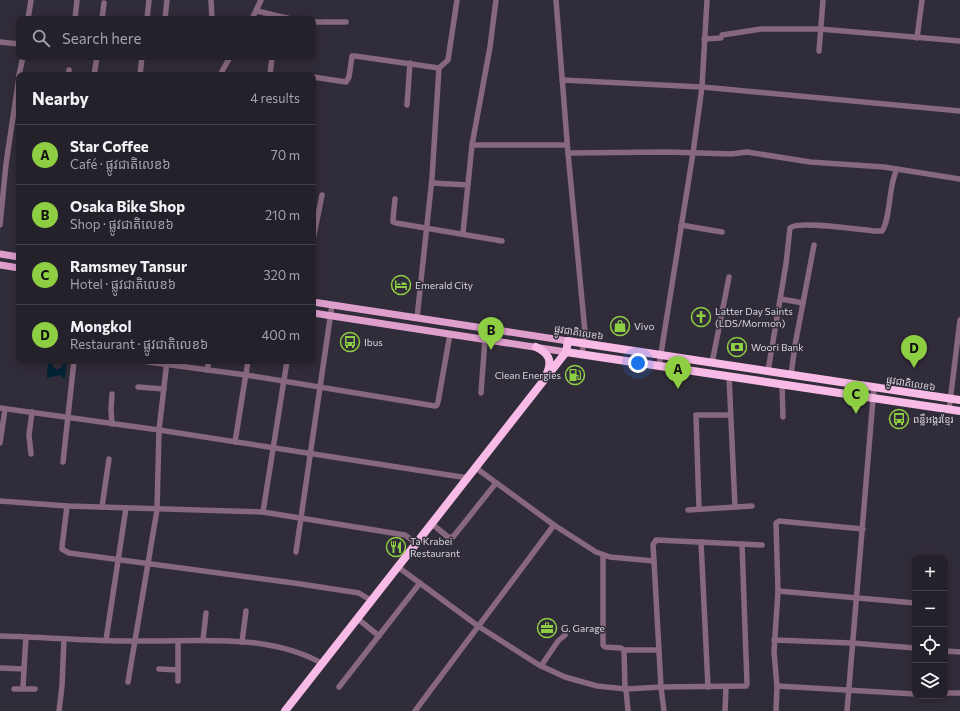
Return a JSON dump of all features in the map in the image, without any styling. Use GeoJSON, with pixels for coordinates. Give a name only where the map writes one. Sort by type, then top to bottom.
{"type":"FeatureCollection","features":[{"type":"Feature","properties":{"kind":"highway","name":"ផ្លូវជាតិលេខ៦"},"geometry":{"type":"LineString","coordinates":[[568,341],[960,400]]}},
{"type":"Feature","properties":{"kind":"highway"},"geometry":{"type":"LineString","coordinates":[[285,711],[566,352],[568,341]]}},
{"type":"Feature","properties":{"kind":"highway"},"geometry":{"type":"LineString","coordinates":[[536,347],[544,351],[549,357],[550,368],[545,379]]}},
{"type":"Feature","properties":{"kind":"highway","name":"ផ្លូវជាតិលេខ៦"},"geometry":{"type":"LineString","coordinates":[[566,352],[960,411]]}},
{"type":"Feature","properties":{"kind":"main road"},"geometry":{"type":"LineString","coordinates":[[0,254],[16,257]]}},
{"type":"Feature","properties":{"kind":"main road"},"geometry":{"type":"LineString","coordinates":[[0,266],[16,268]]}},
{"type":"Feature","properties":{"kind":"main road","name":"ផ្លូវជាតិលេខ៦"},"geometry":{"type":"LineString","coordinates":[[316,302],[568,341]]}},
{"type":"Feature","properties":{"kind":"main road","name":"ផ្លូវជាតិលេខ៦"},"geometry":{"type":"LineString","coordinates":[[316,314],[566,352]]}},
{"type":"Feature","properties":{"kind":"street"},"geometry":{"type":"LineString","coordinates":[[28,16],[31,0]]}},
{"type":"Feature","properties":{"kind":"street"},"geometry":{"type":"LineString","coordinates":[[75,16],[77,0]]}},
{"type":"Feature","properties":{"kind":"street"},"geometry":{"type":"LineString","coordinates":[[147,16],[149,0]]}},
{"type":"Feature","properties":{"kind":"street"},"geometry":{"type":"LineString","coordinates":[[165,16],[168,0]]}},
{"type":"Feature","properties":{"kind":"street"},"geometry":{"type":"LineString","coordinates":[[211,0],[212,16]]}},
{"type":"Feature","properties":{"kind":"street"},"geometry":{"type":"LineString","coordinates":[[254,16],[261,0]]}},
{"type":"Feature","properties":{"kind":"street"},"geometry":{"type":"LineString","coordinates":[[417,318],[432,183],[439,68],[448,60],[457,0]]}},
{"type":"Feature","properties":{"kind":"street"},"geometry":{"type":"LineString","coordinates":[[463,233],[472,145],[490,47],[496,0]]}},
{"type":"Feature","properties":{"kind":"street"},"geometry":{"type":"LineString","coordinates":[[556,0],[567,145],[585,332],[582,354]]}},
{"type":"Feature","properties":{"kind":"street"},"geometry":{"type":"LineString","coordinates":[[659,366],[702,87],[707,0]]}},
{"type":"Feature","properties":{"kind":"street"},"geometry":{"type":"LineString","coordinates":[[819,51],[823,0]]}},
{"type":"Feature","properties":{"kind":"street"},"geometry":{"type":"LineString","coordinates":[[917,38],[922,0]]}},
{"type":"Feature","properties":{"kind":"street"},"geometry":{"type":"LineString","coordinates":[[102,16],[104,3]]}},
{"type":"Feature","properties":{"kind":"street"},"geometry":{"type":"LineString","coordinates":[[257,11],[278,16]]}},
{"type":"Feature","properties":{"kind":"street"},"geometry":{"type":"LineString","coordinates":[[316,22],[346,22]]}},
{"type":"Feature","properties":{"kind":"street"},"geometry":{"type":"LineString","coordinates":[[704,39],[721,38],[722,35],[761,29],[820,29],[960,41]]}},
{"type":"Feature","properties":{"kind":"street"},"geometry":{"type":"LineString","coordinates":[[0,42],[16,44]]}},
{"type":"Feature","properties":{"kind":"street"},"geometry":{"type":"LineString","coordinates":[[316,77],[346,82],[350,77],[352,56],[439,68]]}},
{"type":"Feature","properties":{"kind":"street"},"geometry":{"type":"LineString","coordinates":[[20,72],[22,60]]}},
{"type":"Feature","properties":{"kind":"street"},"geometry":{"type":"LineString","coordinates":[[94,72],[96,60]]}},
{"type":"Feature","properties":{"kind":"street"},"geometry":{"type":"LineString","coordinates":[[140,72],[142,60]]}},
{"type":"Feature","properties":{"kind":"street"},"geometry":{"type":"LineString","coordinates":[[222,72],[228,60]]}},
{"type":"Feature","properties":{"kind":"street"},"geometry":{"type":"LineString","coordinates":[[270,72],[272,60]]}},
{"type":"Feature","properties":{"kind":"street"},"geometry":{"type":"LineString","coordinates":[[407,105],[410,63]]}},
{"type":"Feature","properties":{"kind":"street"},"geometry":{"type":"LineString","coordinates":[[562,80],[702,87],[960,111]]}},
{"type":"Feature","properties":{"kind":"street"},"geometry":{"type":"LineString","coordinates":[[0,225],[6,164],[16,114]]}},
{"type":"Feature","properties":{"kind":"street"},"geometry":{"type":"LineString","coordinates":[[472,145],[567,145]]}},
{"type":"Feature","properties":{"kind":"street"},"geometry":{"type":"LineString","coordinates":[[568,153],[666,152],[731,154],[747,152],[810,162],[897,169],[960,179]]}},
{"type":"Feature","properties":{"kind":"street"},"geometry":{"type":"LineString","coordinates":[[768,371],[781,299],[790,228],[792,226],[816,225],[882,231],[886,219],[894,175],[897,169]]}},
{"type":"Feature","properties":{"kind":"street"},"geometry":{"type":"LineString","coordinates":[[432,183],[468,185]]}},
{"type":"Feature","properties":{"kind":"street"},"geometry":{"type":"LineString","coordinates":[[316,225],[322,195]]}},
{"type":"Feature","properties":{"kind":"street"},"geometry":{"type":"LineString","coordinates":[[395,199],[393,222],[502,241]]}},
{"type":"Feature","properties":{"kind":"street"},"geometry":{"type":"LineString","coordinates":[[681,225],[722,232]]}},
{"type":"Feature","properties":{"kind":"street"},"geometry":{"type":"LineString","coordinates":[[791,375],[795,345],[814,245]]}},
{"type":"Feature","properties":{"kind":"street"},"geometry":{"type":"LineString","coordinates":[[712,363],[729,277]]}},
{"type":"Feature","properties":{"kind":"street"},"geometry":{"type":"LineString","coordinates":[[781,299],[803,303]]}},
{"type":"Feature","properties":{"kind":"street"},"geometry":{"type":"LineString","coordinates":[[296,552],[332,305]]}},
{"type":"Feature","properties":{"kind":"street"},"geometry":{"type":"LineString","coordinates":[[949,410],[960,320]]}},
{"type":"Feature","properties":{"kind":"street"},"geometry":{"type":"LineString","coordinates":[[173,364],[437,405],[450,334]]}},
{"type":"Feature","properties":{"kind":"street"},"geometry":{"type":"LineString","coordinates":[[481,393],[485,339]]}},
{"type":"Feature","properties":{"kind":"street"},"geometry":{"type":"LineString","coordinates":[[63,462],[74,364]]}},
{"type":"Feature","properties":{"kind":"street"},"geometry":{"type":"LineString","coordinates":[[128,682],[157,510],[159,430],[167,364]]}},
{"type":"Feature","properties":{"kind":"street"},"geometry":{"type":"LineString","coordinates":[[207,370],[208,364]]}},
{"type":"Feature","properties":{"kind":"street"},"geometry":{"type":"LineString","coordinates":[[234,442],[248,364]]}},
{"type":"Feature","properties":{"kind":"street"},"geometry":{"type":"LineString","coordinates":[[262,512],[286,364]]}},
{"type":"Feature","properties":{"kind":"street"},"geometry":{"type":"LineString","coordinates":[[729,376],[735,507]]}},
{"type":"Feature","properties":{"kind":"street"},"geometry":{"type":"LineString","coordinates":[[782,384],[783,418]]}},
{"type":"Feature","properties":{"kind":"street"},"geometry":{"type":"LineString","coordinates":[[138,387],[164,388]]}},
{"type":"Feature","properties":{"kind":"street"},"geometry":{"type":"LineString","coordinates":[[847,711],[874,387]]}},
{"type":"Feature","properties":{"kind":"street"},"geometry":{"type":"LineString","coordinates":[[112,394],[110,410],[112,424]]}},
{"type":"Feature","properties":{"kind":"street"},"geometry":{"type":"LineString","coordinates":[[0,443],[2,408],[159,430],[468,478]]}},
{"type":"Feature","properties":{"kind":"street"},"geometry":{"type":"LineString","coordinates":[[31,454],[29,440],[32,412]]}},
{"type":"Feature","properties":{"kind":"street"},"geometry":{"type":"LineString","coordinates":[[699,509],[696,415],[730,415]]}},
{"type":"Feature","properties":{"kind":"street"},"geometry":{"type":"LineString","coordinates":[[102,507],[110,459]]}},
{"type":"Feature","properties":{"kind":"street"},"geometry":{"type":"LineString","coordinates":[[476,468],[554,525],[596,552],[610,557],[654,561]]}},
{"type":"Feature","properties":{"kind":"street"},"geometry":{"type":"LineString","coordinates":[[432,524],[448,537],[453,537],[496,483]]}},
{"type":"Feature","properties":{"kind":"street"},"geometry":{"type":"LineString","coordinates":[[0,501],[157,510],[262,512],[405,535],[416,543]]}},
{"type":"Feature","properties":{"kind":"street"},"geometry":{"type":"LineString","coordinates":[[67,506],[62,549],[69,553],[359,593],[372,601]]}},
{"type":"Feature","properties":{"kind":"street"},"geometry":{"type":"LineString","coordinates":[[688,510],[752,506]]}},
{"type":"Feature","properties":{"kind":"street"},"geometry":{"type":"LineString","coordinates":[[106,640],[126,508]]}},
{"type":"Feature","properties":{"kind":"street"},"geometry":{"type":"LineString","coordinates":[[776,711],[777,686],[774,640],[778,591],[776,522],[779,521],[863,529]]}},
{"type":"Feature","properties":{"kind":"street"},"geometry":{"type":"LineString","coordinates":[[415,711],[554,525]]}},
{"type":"Feature","properties":{"kind":"street"},"geometry":{"type":"LineString","coordinates":[[664,711],[658,650],[653,545],[656,540],[762,545]]}},
{"type":"Feature","properties":{"kind":"street"},"geometry":{"type":"LineString","coordinates":[[701,542],[708,687]]}},
{"type":"Feature","properties":{"kind":"street"},"geometry":{"type":"LineString","coordinates":[[398,567],[478,626],[541,666],[565,677],[588,684],[626,689],[746,686],[748,684],[742,544]]}},
{"type":"Feature","properties":{"kind":"street"},"geometry":{"type":"LineString","coordinates":[[603,555],[604,647],[621,648],[624,650],[658,650]]}},
{"type":"Feature","properties":{"kind":"street"},"geometry":{"type":"LineString","coordinates":[[339,687],[420,583]]}},
{"type":"Feature","properties":{"kind":"street"},"geometry":{"type":"LineString","coordinates":[[778,591],[912,603]]}},
{"type":"Feature","properties":{"kind":"street"},"geometry":{"type":"LineString","coordinates":[[242,642],[246,611]]}},
{"type":"Feature","properties":{"kind":"street"},"geometry":{"type":"LineString","coordinates":[[203,640],[206,613]]}},
{"type":"Feature","properties":{"kind":"street"},"geometry":{"type":"LineString","coordinates":[[358,619],[379,636]]}},
{"type":"Feature","properties":{"kind":"street"},"geometry":{"type":"LineString","coordinates":[[541,666],[558,641],[565,635]]}},
{"type":"Feature","properties":{"kind":"street"},"geometry":{"type":"LineString","coordinates":[[0,636],[134,641],[203,640],[242,642],[271,646],[309,656],[323,664]]}},
{"type":"Feature","properties":{"kind":"street"},"geometry":{"type":"LineString","coordinates":[[23,688],[26,637]]}},
{"type":"Feature","properties":{"kind":"street"},"geometry":{"type":"LineString","coordinates":[[59,711],[62,686],[64,639]]}},
{"type":"Feature","properties":{"kind":"street"},"geometry":{"type":"LineString","coordinates":[[774,640],[852,643],[912,648]]}},
{"type":"Feature","properties":{"kind":"street"},"geometry":{"type":"LineString","coordinates":[[178,641],[178,681]]}},
{"type":"Feature","properties":{"kind":"street"},"geometry":{"type":"LineString","coordinates":[[624,650],[628,711]]}},
{"type":"Feature","properties":{"kind":"street"},"geometry":{"type":"LineString","coordinates":[[948,651],[960,652]]}},
{"type":"Feature","properties":{"kind":"street"},"geometry":{"type":"LineString","coordinates":[[0,668],[24,669]]}},
{"type":"Feature","properties":{"kind":"street"},"geometry":{"type":"LineString","coordinates":[[159,669],[178,670]]}},
{"type":"Feature","properties":{"kind":"street"},"geometry":{"type":"LineString","coordinates":[[777,686],[912,694]]}},
{"type":"Feature","properties":{"kind":"street"},"geometry":{"type":"LineString","coordinates":[[725,711],[726,687]]}},
{"type":"Feature","properties":{"kind":"street"},"geometry":{"type":"LineString","coordinates":[[14,689],[35,689]]}},
{"type":"Feature","properties":{"kind":"street"},"geometry":{"type":"LineString","coordinates":[[948,693],[960,694]]}},
{"type":"Feature","properties":{"kind":"water"},"geometry":{"type":"Polygon","coordinates":[[[48,364],[52,364],[53,367],[57,370],[62,367],[63,364],[66,364],[65,378],[61,375],[47,378],[48,364]]]}},
{"type":"Feature","properties":{"kind":"place","name":"Emerald City"},"geometry":{"type":"Point","coordinates":[401,285]}},
{"type":"Feature","properties":{"kind":"place","name":"Latter Day Saints (LDS/Mormon)"},"geometry":{"type":"Point","coordinates":[701,317]}},
{"type":"Feature","properties":{"kind":"place","name":"Vivo"},"geometry":{"type":"Point","coordinates":[620,326]}},
{"type":"Feature","properties":{"kind":"place","name":"Ibus"},"geometry":{"type":"Point","coordinates":[350,342]}},
{"type":"Feature","properties":{"kind":"place","name":"Woori Bank"},"geometry":{"type":"Point","coordinates":[737,347]}},
{"type":"Feature","properties":{"kind":"place","name":"Osaka Bike Shop"},"geometry":{"type":"Point","coordinates":[491,350]}},
{"type":"Feature","properties":{"kind":"place","name":"Mongkol"},"geometry":{"type":"Point","coordinates":[914,368]}},
{"type":"Feature","properties":{"kind":"place","name":"Clean Energies"},"geometry":{"type":"Point","coordinates":[575,375]}},
{"type":"Feature","properties":{"kind":"place","name":"Star Coffee"},"geometry":{"type":"Point","coordinates":[678,389]}},
{"type":"Feature","properties":{"kind":"place","name":"Ramsmey Tansur"},"geometry":{"type":"Point","coordinates":[856,414]}},
{"type":"Feature","properties":{"kind":"place","name":"ពន្លឺអង្គរខ្មែរ"},"geometry":{"type":"Point","coordinates":[899,419]}},
{"type":"Feature","properties":{"kind":"place","name":"Ta Krabei Restaurant"},"geometry":{"type":"Point","coordinates":[396,547]}},
{"type":"Feature","properties":{"kind":"place","name":"G. Garage"},"geometry":{"type":"Point","coordinates":[547,628]}}]}
